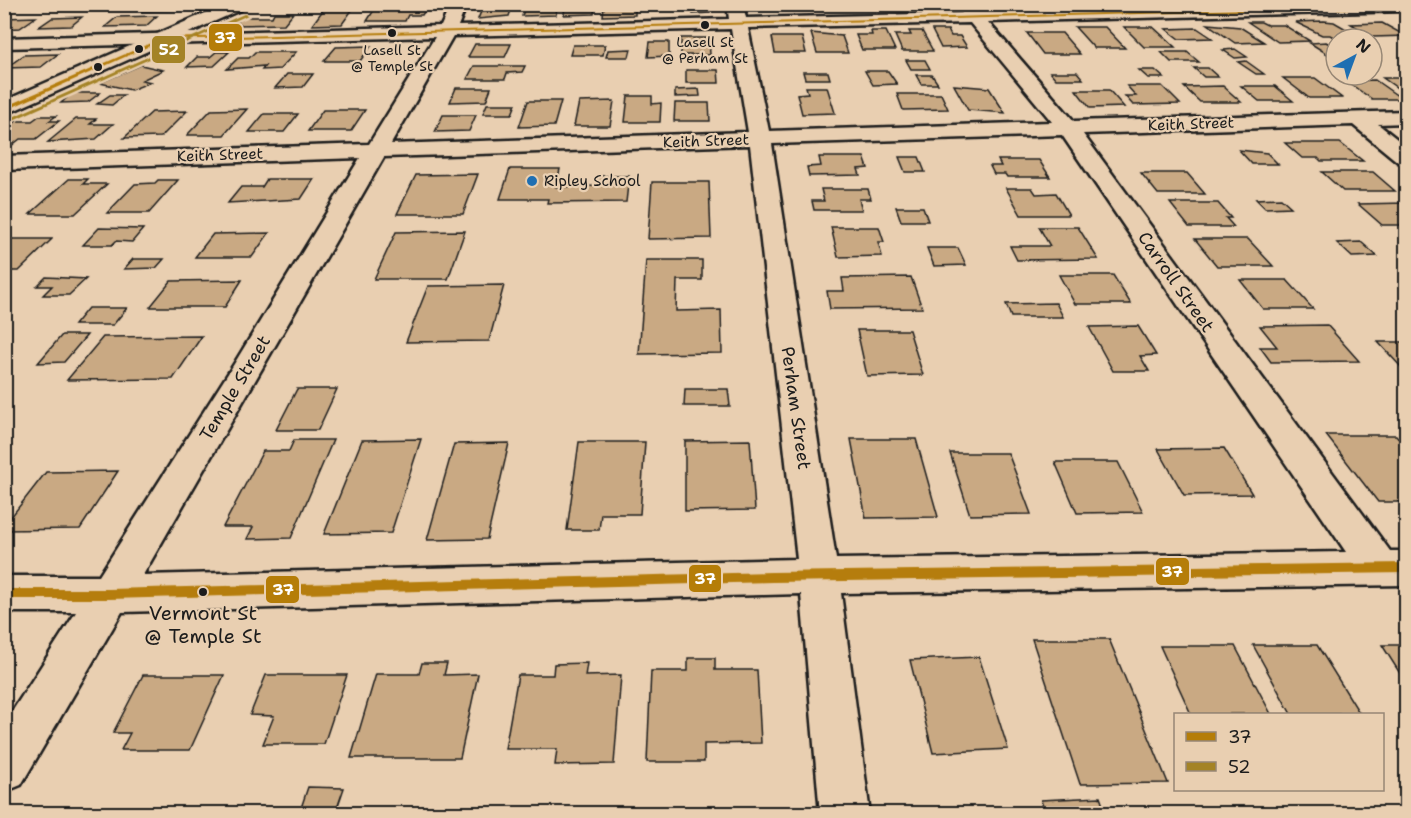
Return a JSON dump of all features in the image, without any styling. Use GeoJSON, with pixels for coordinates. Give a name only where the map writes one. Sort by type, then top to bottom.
{"type":"FeatureCollection","features":[{"type":"Feature","properties":{"kind":"street"},"geometry":{"type":"LineString","coordinates":[[4,109],[241,4]]}},
{"type":"Feature","properties":{"kind":"street"},"geometry":{"type":"LineString","coordinates":[[4,43],[162,39],[453,18],[1407,6]]}},
{"type":"Feature","properties":{"kind":"street","name":"Carroll Street"},"geometry":{"type":"LineString","coordinates":[[969,11],[1067,127],[1393,567]]}},
{"type":"Feature","properties":{"kind":"street","name":"Perham Street"},"geometry":{"type":"LineString","coordinates":[[737,14],[760,139],[819,577],[845,813]]}},
{"type":"Feature","properties":{"kind":"street","name":"Temple Street"},"geometry":{"type":"LineString","coordinates":[[4,768],[245,372],[453,18]]}},
{"type":"Feature","properties":{"kind":"street","name":"Keith Street"},"geometry":{"type":"LineString","coordinates":[[8,173],[37,161],[1407,117]]}},
{"type":"Feature","properties":{"kind":"street"},"geometry":{"type":"LineString","coordinates":[[1358,119],[1407,157]]}},
{"type":"Feature","properties":{"kind":"street"},"geometry":{"type":"LineString","coordinates":[[4,594],[109,594],[819,577],[1393,567]]}},
{"type":"Feature","properties":{"kind":"building"},"geometry":{"type":"Polygon","coordinates":[[[147,4],[191,4],[185,10],[140,11],[147,4]]]}},
{"type":"Feature","properties":{"kind":"building"},"geometry":{"type":"Polygon","coordinates":[[[484,4],[513,4],[509,16],[478,19],[484,4]]]}},
{"type":"Feature","properties":{"kind":"building"},"geometry":{"type":"Polygon","coordinates":[[[532,4],[557,6],[556,15],[522,16],[525,7],[531,7],[532,4]]]}},
{"type":"Feature","properties":{"kind":"building"},"geometry":{"type":"Polygon","coordinates":[[[681,4],[708,4],[710,13],[693,14],[693,10],[682,11],[681,4]]]}},
{"type":"Feature","properties":{"kind":"building"},"geometry":{"type":"Polygon","coordinates":[[[755,4],[785,4],[787,9],[757,10],[755,4]]]}},
{"type":"Feature","properties":{"kind":"building"},"geometry":{"type":"Polygon","coordinates":[[[565,5],[595,5],[594,14],[564,15],[565,5]]]}},
{"type":"Feature","properties":{"kind":"building"},"geometry":{"type":"Polygon","coordinates":[[[326,6],[355,6],[342,24],[312,25],[326,6]]]}},
{"type":"Feature","properties":{"kind":"building"},"geometry":{"type":"Polygon","coordinates":[[[604,6],[635,6],[635,15],[603,16],[604,6]]]}},
{"type":"Feature","properties":{"kind":"building"},"geometry":{"type":"Polygon","coordinates":[[[426,9],[422,15],[408,15],[405,21],[367,21],[374,10],[426,9]]]}},
{"type":"Feature","properties":{"kind":"building"},"geometry":{"type":"Polygon","coordinates":[[[274,13],[293,13],[284,24],[235,25],[243,17],[272,17],[274,13]]]}},
{"type":"Feature","properties":{"kind":"building"},"geometry":{"type":"Polygon","coordinates":[[[157,16],[146,26],[105,27],[117,17],[157,16]]]}},
{"type":"Feature","properties":{"kind":"building"},"geometry":{"type":"Polygon","coordinates":[[[36,17],[20,28],[4,29],[4,18],[36,17]]]}},
{"type":"Feature","properties":{"kind":"building"},"geometry":{"type":"Polygon","coordinates":[[[82,17],[71,26],[39,27],[52,18],[82,17]]]}},
{"type":"Feature","properties":{"kind":"building"},"geometry":{"type":"Polygon","coordinates":[[[1248,22],[1284,25],[1310,41],[1278,42],[1248,22]]]}},
{"type":"Feature","properties":{"kind":"building"},"geometry":{"type":"Polygon","coordinates":[[[1295,22],[1334,22],[1343,27],[1324,27],[1324,35],[1322,35],[1295,22]]]}},
{"type":"Feature","properties":{"kind":"building"},"geometry":{"type":"Polygon","coordinates":[[[1382,23],[1406,36],[1384,37],[1384,27],[1356,27],[1351,24],[1382,23]]]}},
{"type":"Feature","properties":{"kind":"building"},"geometry":{"type":"Polygon","coordinates":[[[1208,24],[1240,27],[1264,42],[1235,43],[1208,24]]]}},
{"type":"Feature","properties":{"kind":"building"},"geometry":{"type":"Polygon","coordinates":[[[1075,27],[1105,27],[1125,48],[1094,48],[1075,27]]]}},
{"type":"Feature","properties":{"kind":"building"},"geometry":{"type":"Polygon","coordinates":[[[1124,27],[1153,27],[1175,47],[1144,47],[1124,27]]]}},
{"type":"Feature","properties":{"kind":"building"},"geometry":{"type":"Polygon","coordinates":[[[1197,28],[1212,38],[1179,39],[1166,29],[1197,28]]]}},
{"type":"Feature","properties":{"kind":"building"},"geometry":{"type":"Polygon","coordinates":[[[932,30],[948,30],[951,36],[960,36],[967,47],[941,48],[932,30]]]}},
{"type":"Feature","properties":{"kind":"building"},"geometry":{"type":"Polygon","coordinates":[[[871,31],[886,31],[895,50],[862,50],[856,35],[872,35],[871,31]]]}},
{"type":"Feature","properties":{"kind":"building"},"geometry":{"type":"Polygon","coordinates":[[[909,31],[922,31],[933,51],[902,51],[895,35],[911,35],[909,31]]]}},
{"type":"Feature","properties":{"kind":"building"},"geometry":{"type":"Polygon","coordinates":[[[811,33],[842,36],[848,53],[817,53],[811,33]]]}},
{"type":"Feature","properties":{"kind":"building"},"geometry":{"type":"Polygon","coordinates":[[[1027,33],[1062,33],[1080,54],[1043,54],[1027,33]]]}},
{"type":"Feature","properties":{"kind":"building"},"geometry":{"type":"Polygon","coordinates":[[[772,37],[802,37],[806,53],[775,53],[772,37]]]}},
{"type":"Feature","properties":{"kind":"building"},"geometry":{"type":"Polygon","coordinates":[[[681,38],[709,38],[710,55],[681,55],[681,38]]]}},
{"type":"Feature","properties":{"kind":"building"},"geometry":{"type":"Polygon","coordinates":[[[650,42],[669,42],[669,56],[648,57],[650,42]]]}},
{"type":"Feature","properties":{"kind":"building"},"geometry":{"type":"Polygon","coordinates":[[[1324,42],[1324,52],[1310,43],[1324,42]]]}},
{"type":"Feature","properties":{"kind":"building"},"geometry":{"type":"Polygon","coordinates":[[[475,44],[511,44],[505,57],[468,57],[475,44]]]}},
{"type":"Feature","properties":{"kind":"building"},"geometry":{"type":"Polygon","coordinates":[[[573,45],[605,45],[603,55],[570,55],[573,45]]]}},
{"type":"Feature","properties":{"kind":"building"},"geometry":{"type":"Polygon","coordinates":[[[371,46],[360,61],[324,61],[336,47],[371,46]]]}},
{"type":"Feature","properties":{"kind":"building"},"geometry":{"type":"Polygon","coordinates":[[[631,49],[629,57],[606,57],[608,50],[631,49]]]}},
{"type":"Feature","properties":{"kind":"building"},"geometry":{"type":"Polygon","coordinates":[[[1235,49],[1247,57],[1235,58],[1223,50],[1235,49]]]}},
{"type":"Feature","properties":{"kind":"building"},"geometry":{"type":"Polygon","coordinates":[[[216,52],[229,52],[214,66],[187,67],[197,57],[210,57],[216,52]]]}},
{"type":"Feature","properties":{"kind":"building"},"geometry":{"type":"Polygon","coordinates":[[[255,52],[296,52],[280,69],[262,70],[265,66],[227,69],[238,58],[249,58],[255,52]]]}},
{"type":"Feature","properties":{"kind":"building"},"geometry":{"type":"Polygon","coordinates":[[[1161,52],[1187,52],[1199,62],[1171,62],[1161,52]]]}},
{"type":"Feature","properties":{"kind":"building"},"geometry":{"type":"Polygon","coordinates":[[[58,54],[41,67],[6,68],[24,55],[58,54]]]}},
{"type":"Feature","properties":{"kind":"building"},"geometry":{"type":"Polygon","coordinates":[[[906,60],[925,60],[930,69],[911,69],[906,60]]]}},
{"type":"Feature","properties":{"kind":"building"},"geometry":{"type":"Polygon","coordinates":[[[1246,61],[1264,74],[1256,74],[1238,62],[1246,61]]]}},
{"type":"Feature","properties":{"kind":"building"},"geometry":{"type":"Polygon","coordinates":[[[141,65],[163,70],[142,80],[151,82],[131,90],[100,83],[141,65]]]}},
{"type":"Feature","properties":{"kind":"building"},"geometry":{"type":"Polygon","coordinates":[[[474,66],[525,66],[522,72],[507,73],[505,79],[467,79],[474,66]]]}},
{"type":"Feature","properties":{"kind":"building"},"geometry":{"type":"Polygon","coordinates":[[[1194,68],[1208,68],[1218,77],[1204,77],[1194,68]]]}},
{"type":"Feature","properties":{"kind":"building"},"geometry":{"type":"Polygon","coordinates":[[[686,70],[718,70],[719,83],[686,83],[686,70]]]}},
{"type":"Feature","properties":{"kind":"building"},"geometry":{"type":"Polygon","coordinates":[[[1139,70],[1155,70],[1164,78],[1148,78],[1139,70]]]}},
{"type":"Feature","properties":{"kind":"building"},"geometry":{"type":"Polygon","coordinates":[[[865,71],[888,71],[897,84],[873,85],[865,71]]]}},
{"type":"Feature","properties":{"kind":"building"},"geometry":{"type":"Polygon","coordinates":[[[803,72],[828,72],[830,79],[805,79],[803,72]]]}},
{"type":"Feature","properties":{"kind":"building"},"geometry":{"type":"Polygon","coordinates":[[[1050,72],[1077,72],[1083,79],[1056,79],[1050,72]]]}},
{"type":"Feature","properties":{"kind":"building"},"geometry":{"type":"Polygon","coordinates":[[[287,74],[313,74],[303,87],[275,88],[287,74]]]}},
{"type":"Feature","properties":{"kind":"building"},"geometry":{"type":"Polygon","coordinates":[[[916,75],[932,75],[938,84],[921,84],[916,75]]]}},
{"type":"Feature","properties":{"kind":"building"},"geometry":{"type":"Polygon","coordinates":[[[1283,78],[1315,78],[1324,87],[1342,98],[1309,98],[1283,78]]]}},
{"type":"Feature","properties":{"kind":"building"},"geometry":{"type":"Polygon","coordinates":[[[1384,78],[1406,78],[1406,94],[1384,79],[1384,78]]]}},
{"type":"Feature","properties":{"kind":"building"},"geometry":{"type":"Polygon","coordinates":[[[954,85],[989,88],[1005,113],[968,110],[954,85]]]}},
{"type":"Feature","properties":{"kind":"building"},"geometry":{"type":"Polygon","coordinates":[[[1127,86],[1162,86],[1180,104],[1133,105],[1125,96],[1136,96],[1127,86]]]}},
{"type":"Feature","properties":{"kind":"building"},"geometry":{"type":"Polygon","coordinates":[[[1223,86],[1241,102],[1200,102],[1184,87],[1223,86]]]}},
{"type":"Feature","properties":{"kind":"building"},"geometry":{"type":"Polygon","coordinates":[[[1241,86],[1275,86],[1293,101],[1259,101],[1241,86]]]}},
{"type":"Feature","properties":{"kind":"building"},"geometry":{"type":"Polygon","coordinates":[[[1384,86],[1402,99],[1372,99],[1355,87],[1384,86]]]}},
{"type":"Feature","properties":{"kind":"building"},"geometry":{"type":"Polygon","coordinates":[[[806,87],[827,87],[835,113],[802,114],[797,94],[808,93],[806,87]]]}},
{"type":"Feature","properties":{"kind":"building"},"geometry":{"type":"Polygon","coordinates":[[[456,88],[491,88],[486,101],[450,102],[456,88]]]}},
{"type":"Feature","properties":{"kind":"building"},"geometry":{"type":"Polygon","coordinates":[[[699,89],[700,96],[675,97],[675,90],[699,89]]]}},
{"type":"Feature","properties":{"kind":"building"},"geometry":{"type":"Polygon","coordinates":[[[1076,90],[1109,90],[1124,107],[1090,108],[1076,90]]]}},
{"type":"Feature","properties":{"kind":"building"},"geometry":{"type":"Polygon","coordinates":[[[73,93],[100,93],[88,102],[61,103],[73,93]]]}},
{"type":"Feature","properties":{"kind":"building"},"geometry":{"type":"Polygon","coordinates":[[[897,94],[941,94],[948,109],[903,110],[897,94]]]}},
{"type":"Feature","properties":{"kind":"building"},"geometry":{"type":"Polygon","coordinates":[[[110,95],[124,95],[112,105],[97,104],[110,95]]]}},
{"type":"Feature","properties":{"kind":"building"},"geometry":{"type":"Polygon","coordinates":[[[628,96],[652,96],[652,104],[661,103],[660,122],[625,122],[628,96]]]}},
{"type":"Feature","properties":{"kind":"building"},"geometry":{"type":"Polygon","coordinates":[[[528,101],[561,101],[554,126],[519,127],[528,101]]]}},
{"type":"Feature","properties":{"kind":"building"},"geometry":{"type":"Polygon","coordinates":[[[614,101],[610,126],[574,126],[579,102],[614,101]]]}},
{"type":"Feature","properties":{"kind":"building"},"geometry":{"type":"Polygon","coordinates":[[[675,103],[709,103],[710,121],[674,121],[675,103]]]}},
{"type":"Feature","properties":{"kind":"building"},"geometry":{"type":"Polygon","coordinates":[[[487,104],[516,104],[512,114],[483,114],[487,104]]]}},
{"type":"Feature","properties":{"kind":"building"},"geometry":{"type":"Polygon","coordinates":[[[247,109],[224,135],[187,135],[211,110],[247,109]]]}},
{"type":"Feature","properties":{"kind":"building"},"geometry":{"type":"Polygon","coordinates":[[[323,110],[365,110],[351,131],[308,131],[323,110]]]}},
{"type":"Feature","properties":{"kind":"building"},"geometry":{"type":"Polygon","coordinates":[[[187,111],[161,137],[124,138],[152,112],[187,111]]]}},
{"type":"Feature","properties":{"kind":"building"},"geometry":{"type":"Polygon","coordinates":[[[264,114],[298,114],[284,132],[249,132],[264,114]]]}},
{"type":"Feature","properties":{"kind":"building"},"geometry":{"type":"Polygon","coordinates":[[[443,115],[476,115],[469,131],[435,132],[443,115]]]}},
{"type":"Feature","properties":{"kind":"building"},"geometry":{"type":"Polygon","coordinates":[[[39,116],[56,116],[49,121],[59,121],[36,139],[20,139],[11,146],[4,146],[4,130],[17,121],[32,121],[39,116]]]}},
{"type":"Feature","properties":{"kind":"building"},"geometry":{"type":"Polygon","coordinates":[[[76,119],[96,119],[90,124],[113,124],[96,139],[48,142],[76,119]]]}},
{"type":"Feature","properties":{"kind":"building"},"geometry":{"type":"Polygon","coordinates":[[[1285,143],[1340,143],[1363,161],[1321,161],[1318,158],[1302,158],[1285,143]]]}},
{"type":"Feature","properties":{"kind":"building"},"geometry":{"type":"Polygon","coordinates":[[[1239,150],[1267,153],[1278,164],[1252,164],[1239,150]]]}},
{"type":"Feature","properties":{"kind":"building"},"geometry":{"type":"Polygon","coordinates":[[[819,157],[864,157],[868,168],[858,169],[860,175],[809,176],[807,167],[821,166],[819,157]]]}},
{"type":"Feature","properties":{"kind":"building"},"geometry":{"type":"Polygon","coordinates":[[[899,157],[919,157],[925,172],[905,172],[899,157]]]}},
{"type":"Feature","properties":{"kind":"building"},"geometry":{"type":"Polygon","coordinates":[[[998,160],[1039,160],[1050,177],[1007,177],[1005,174],[994,174],[990,166],[1001,166],[998,160]]]}},
{"type":"Feature","properties":{"kind":"building","name":"Ripley School"},"geometry":{"type":"Polygon","coordinates":[[[510,169],[560,169],[556,187],[597,186],[598,176],[629,176],[626,202],[547,203],[548,199],[500,199],[510,169]]]}},
{"type":"Feature","properties":{"kind":"building"},"geometry":{"type":"Polygon","coordinates":[[[1322,172],[1373,172],[1395,191],[1343,191],[1322,172]]]}},
{"type":"Feature","properties":{"kind":"building"},"geometry":{"type":"Polygon","coordinates":[[[1141,173],[1187,173],[1205,194],[1158,194],[1141,173]]]}},
{"type":"Feature","properties":{"kind":"building"},"geometry":{"type":"Polygon","coordinates":[[[478,174],[463,214],[397,214],[416,175],[478,174]]]}},
{"type":"Feature","properties":{"kind":"building"},"geometry":{"type":"Polygon","coordinates":[[[69,179],[88,179],[83,184],[107,184],[75,214],[30,214],[69,179]]]}},
{"type":"Feature","properties":{"kind":"building"},"geometry":{"type":"Polygon","coordinates":[[[267,179],[314,179],[301,199],[228,203],[241,187],[262,187],[267,179]]]}},
{"type":"Feature","properties":{"kind":"building"},"geometry":{"type":"Polygon","coordinates":[[[158,180],[178,180],[149,213],[107,213],[135,184],[155,183],[158,180]]]}},
{"type":"Feature","properties":{"kind":"building"},"geometry":{"type":"Polygon","coordinates":[[[652,182],[709,182],[711,238],[648,239],[652,182]]]}},
{"type":"Feature","properties":{"kind":"building"},"geometry":{"type":"Polygon","coordinates":[[[1006,188],[1032,188],[1036,194],[1056,193],[1069,215],[1021,215],[1006,188]]]}},
{"type":"Feature","properties":{"kind":"building"},"geometry":{"type":"Polygon","coordinates":[[[821,189],[868,189],[871,199],[859,199],[862,210],[814,210],[812,201],[824,201],[821,189]]]}},
{"type":"Feature","properties":{"kind":"building"},"geometry":{"type":"Polygon","coordinates":[[[1281,198],[1291,207],[1265,208],[1256,199],[1281,198]]]}},
{"type":"Feature","properties":{"kind":"building"},"geometry":{"type":"Polygon","coordinates":[[[1170,203],[1218,203],[1231,218],[1226,218],[1234,227],[1189,227],[1170,203]]]}},
{"type":"Feature","properties":{"kind":"building"},"geometry":{"type":"Polygon","coordinates":[[[1406,203],[1406,225],[1382,225],[1358,204],[1406,203]]]}},
{"type":"Feature","properties":{"kind":"building"},"geometry":{"type":"Polygon","coordinates":[[[896,207],[923,207],[928,221],[901,221],[896,207]]]}},
{"type":"Feature","properties":{"kind":"building"},"geometry":{"type":"Polygon","coordinates":[[[831,227],[879,227],[884,242],[878,242],[882,256],[838,257],[831,227]]]}},
{"type":"Feature","properties":{"kind":"building"},"geometry":{"type":"Polygon","coordinates":[[[1039,227],[1078,227],[1098,259],[1017,260],[1010,246],[1050,246],[1039,227]]]}},
{"type":"Feature","properties":{"kind":"building"},"geometry":{"type":"Polygon","coordinates":[[[99,228],[143,229],[132,242],[116,241],[112,245],[83,245],[99,228]]]}},
{"type":"Feature","properties":{"kind":"building"},"geometry":{"type":"Polygon","coordinates":[[[465,231],[448,279],[374,279],[396,232],[465,231]]]}},
{"type":"Feature","properties":{"kind":"building"},"geometry":{"type":"Polygon","coordinates":[[[269,233],[252,257],[195,257],[213,234],[269,233]]]}},
{"type":"Feature","properties":{"kind":"building"},"geometry":{"type":"Polygon","coordinates":[[[10,239],[52,239],[19,271],[4,271],[4,245],[10,239]]]}},
{"type":"Feature","properties":{"kind":"building"},"geometry":{"type":"Polygon","coordinates":[[[1195,239],[1248,239],[1273,266],[1217,266],[1195,239]]]}},
{"type":"Feature","properties":{"kind":"building"},"geometry":{"type":"Polygon","coordinates":[[[1361,242],[1377,256],[1352,257],[1337,243],[1361,242]]]}},
{"type":"Feature","properties":{"kind":"building"},"geometry":{"type":"Polygon","coordinates":[[[927,248],[958,248],[966,265],[934,266],[927,248]]]}},
{"type":"Feature","properties":{"kind":"building"},"geometry":{"type":"Polygon","coordinates":[[[133,259],[164,259],[156,268],[124,269],[133,259]]]}},
{"type":"Feature","properties":{"kind":"building"},"geometry":{"type":"Polygon","coordinates":[[[646,260],[702,260],[702,280],[677,280],[676,311],[721,310],[722,353],[639,354],[646,260]]]}},
{"type":"Feature","properties":{"kind":"building"},"geometry":{"type":"Polygon","coordinates":[[[1059,275],[1113,275],[1131,304],[1075,304],[1059,275]]]}},
{"type":"Feature","properties":{"kind":"building"},"geometry":{"type":"Polygon","coordinates":[[[46,277],[86,279],[69,295],[43,295],[52,286],[37,286],[46,277]]]}},
{"type":"Feature","properties":{"kind":"building"},"geometry":{"type":"Polygon","coordinates":[[[911,277],[922,308],[830,309],[827,291],[844,291],[842,278],[911,277]]]}},
{"type":"Feature","properties":{"kind":"building"},"geometry":{"type":"Polygon","coordinates":[[[242,280],[225,307],[150,307],[171,281],[242,280]]]}},
{"type":"Feature","properties":{"kind":"building"},"geometry":{"type":"Polygon","coordinates":[[[1240,280],[1287,280],[1313,309],[1263,309],[1240,280]]]}},
{"type":"Feature","properties":{"kind":"building"},"geometry":{"type":"Polygon","coordinates":[[[504,285],[489,341],[406,342],[428,286],[504,285]]]}},
{"type":"Feature","properties":{"kind":"building"},"geometry":{"type":"Polygon","coordinates":[[[1056,303],[1063,317],[1011,317],[1006,304],[1056,303]]]}},
{"type":"Feature","properties":{"kind":"building"},"geometry":{"type":"Polygon","coordinates":[[[88,308],[127,308],[113,325],[74,325],[88,308]]]}},
{"type":"Feature","properties":{"kind":"building"},"geometry":{"type":"Polygon","coordinates":[[[1327,325],[1359,361],[1271,362],[1260,347],[1277,347],[1260,326],[1327,325]]]}},
{"type":"Feature","properties":{"kind":"building"},"geometry":{"type":"Polygon","coordinates":[[[1138,326],[1156,355],[1140,356],[1149,371],[1113,371],[1089,327],[1138,326]]]}},
{"type":"Feature","properties":{"kind":"building"},"geometry":{"type":"Polygon","coordinates":[[[857,330],[909,330],[923,375],[867,376],[857,330]]]}},
{"type":"Feature","properties":{"kind":"building"},"geometry":{"type":"Polygon","coordinates":[[[62,335],[87,335],[64,362],[38,363],[62,335]]]}},
{"type":"Feature","properties":{"kind":"building"},"geometry":{"type":"Polygon","coordinates":[[[202,336],[173,379],[67,380],[103,337],[202,336]]]}},
{"type":"Feature","properties":{"kind":"building"},"geometry":{"type":"Polygon","coordinates":[[[1378,342],[1406,342],[1406,368],[1402,368],[1378,342]]]}},
{"type":"Feature","properties":{"kind":"building"},"geometry":{"type":"Polygon","coordinates":[[[297,389],[337,389],[318,430],[276,430],[297,389]]]}},
{"type":"Feature","properties":{"kind":"building"},"geometry":{"type":"Polygon","coordinates":[[[685,389],[728,389],[730,406],[684,406],[685,389]]]}},
{"type":"Feature","properties":{"kind":"building"},"geometry":{"type":"Polygon","coordinates":[[[1326,435],[1396,435],[1406,447],[1406,502],[1378,502],[1326,435]]]}},
{"type":"Feature","properties":{"kind":"building"},"geometry":{"type":"Polygon","coordinates":[[[421,439],[391,533],[324,534],[362,440],[421,439]]]}},
{"type":"Feature","properties":{"kind":"building"},"geometry":{"type":"Polygon","coordinates":[[[851,439],[916,439],[938,517],[866,518],[851,439]]]}},
{"type":"Feature","properties":{"kind":"building"},"geometry":{"type":"Polygon","coordinates":[[[294,440],[333,440],[291,538],[247,539],[253,527],[223,527],[263,451],[289,451],[294,440]]]}},
{"type":"Feature","properties":{"kind":"building"},"geometry":{"type":"Polygon","coordinates":[[[750,440],[755,510],[685,511],[685,441],[750,440]]]}},
{"type":"Feature","properties":{"kind":"building"},"geometry":{"type":"Polygon","coordinates":[[[579,442],[645,442],[640,514],[601,514],[599,530],[567,530],[579,442]]]}},
{"type":"Feature","properties":{"kind":"building"},"geometry":{"type":"Polygon","coordinates":[[[509,443],[487,539],[427,540],[454,444],[509,443]]]}},
{"type":"Feature","properties":{"kind":"building"},"geometry":{"type":"Polygon","coordinates":[[[1224,448],[1252,494],[1184,495],[1158,449],[1224,448]]]}},
{"type":"Feature","properties":{"kind":"building"},"geometry":{"type":"Polygon","coordinates":[[[950,453],[1008,453],[1031,514],[970,515],[950,453]]]}},
{"type":"Feature","properties":{"kind":"building"},"geometry":{"type":"Polygon","coordinates":[[[1055,462],[1118,462],[1143,512],[1077,513],[1055,462]]]}},
{"type":"Feature","properties":{"kind":"building"},"geometry":{"type":"Polygon","coordinates":[[[118,471],[80,529],[4,530],[4,526],[46,472],[118,471]]]}},
{"type":"Feature","properties":{"kind":"building"},"geometry":{"type":"Polygon","coordinates":[[[1032,639],[1109,639],[1168,783],[1080,784],[1032,639]]]}},
{"type":"Feature","properties":{"kind":"building"},"geometry":{"type":"Polygon","coordinates":[[[1253,645],[1317,645],[1359,713],[1290,713],[1253,645]]]}},
{"type":"Feature","properties":{"kind":"building"},"geometry":{"type":"Polygon","coordinates":[[[1382,645],[1406,645],[1406,683],[1382,645]]]}},
{"type":"Feature","properties":{"kind":"building"},"geometry":{"type":"Polygon","coordinates":[[[1160,646],[1235,646],[1270,713],[1191,713],[1160,646]]]}},
{"type":"Feature","properties":{"kind":"building"},"geometry":{"type":"Polygon","coordinates":[[[979,657],[1008,749],[933,753],[910,660],[979,657]]]}},
{"type":"Feature","properties":{"kind":"building"},"geometry":{"type":"Polygon","coordinates":[[[688,658],[715,658],[715,670],[757,670],[761,743],[704,744],[704,762],[647,762],[651,671],[688,671],[688,658]]]}},
{"type":"Feature","properties":{"kind":"building"},"geometry":{"type":"Polygon","coordinates":[[[422,663],[447,663],[444,675],[478,674],[460,758],[351,758],[376,674],[419,674],[422,663]]]}},
{"type":"Feature","properties":{"kind":"building"},"geometry":{"type":"Polygon","coordinates":[[[587,663],[585,676],[621,675],[614,764],[555,765],[557,749],[505,749],[518,675],[553,675],[554,664],[587,663]]]}},
{"type":"Feature","properties":{"kind":"building"},"geometry":{"type":"Polygon","coordinates":[[[143,675],[224,675],[190,750],[121,750],[130,733],[113,733],[143,675]]]}},
{"type":"Feature","properties":{"kind":"building"},"geometry":{"type":"Polygon","coordinates":[[[266,675],[347,675],[324,744],[263,744],[274,716],[250,715],[266,675]]]}},
{"type":"Feature","properties":{"kind":"building"},"geometry":{"type":"Polygon","coordinates":[[[308,787],[344,788],[335,814],[299,814],[308,787]]]}},
{"type":"Feature","properties":{"kind":"building"},"geometry":{"type":"Polygon","coordinates":[[[1100,797],[1106,814],[1045,814],[1041,800],[1100,797]]]}},
{"type":"Feature","properties":{"kind":"transit line","name":"37"},"geometry":{"type":"LineString","coordinates":[[4,109],[162,39],[1406,6]]}},
{"type":"Feature","properties":{"kind":"transit line","name":"52"},"geometry":{"type":"LineString","coordinates":[[9,120],[246,15]]}},
{"type":"Feature","properties":{"kind":"transit line","name":"37"},"geometry":{"type":"LineString","coordinates":[[4,594],[109,594],[772,577],[1406,568]]}},
{"type":"Feature","properties":{"kind":"place","name":"Lasell St @ Perham St"},"geometry":{"type":"Point","coordinates":[705,25]}},
{"type":"Feature","properties":{"kind":"place","name":"Lasell St @ Temple St"},"geometry":{"type":"Point","coordinates":[392,33]}},
{"type":"Feature","properties":{"kind":"place","name":"Ripley School"},"geometry":{"type":"Point","coordinates":[532,181]}},
{"type":"Feature","properties":{"kind":"place","name":"Vermont St @ Temple St"},"geometry":{"type":"Point","coordinates":[203,592]}}]}
